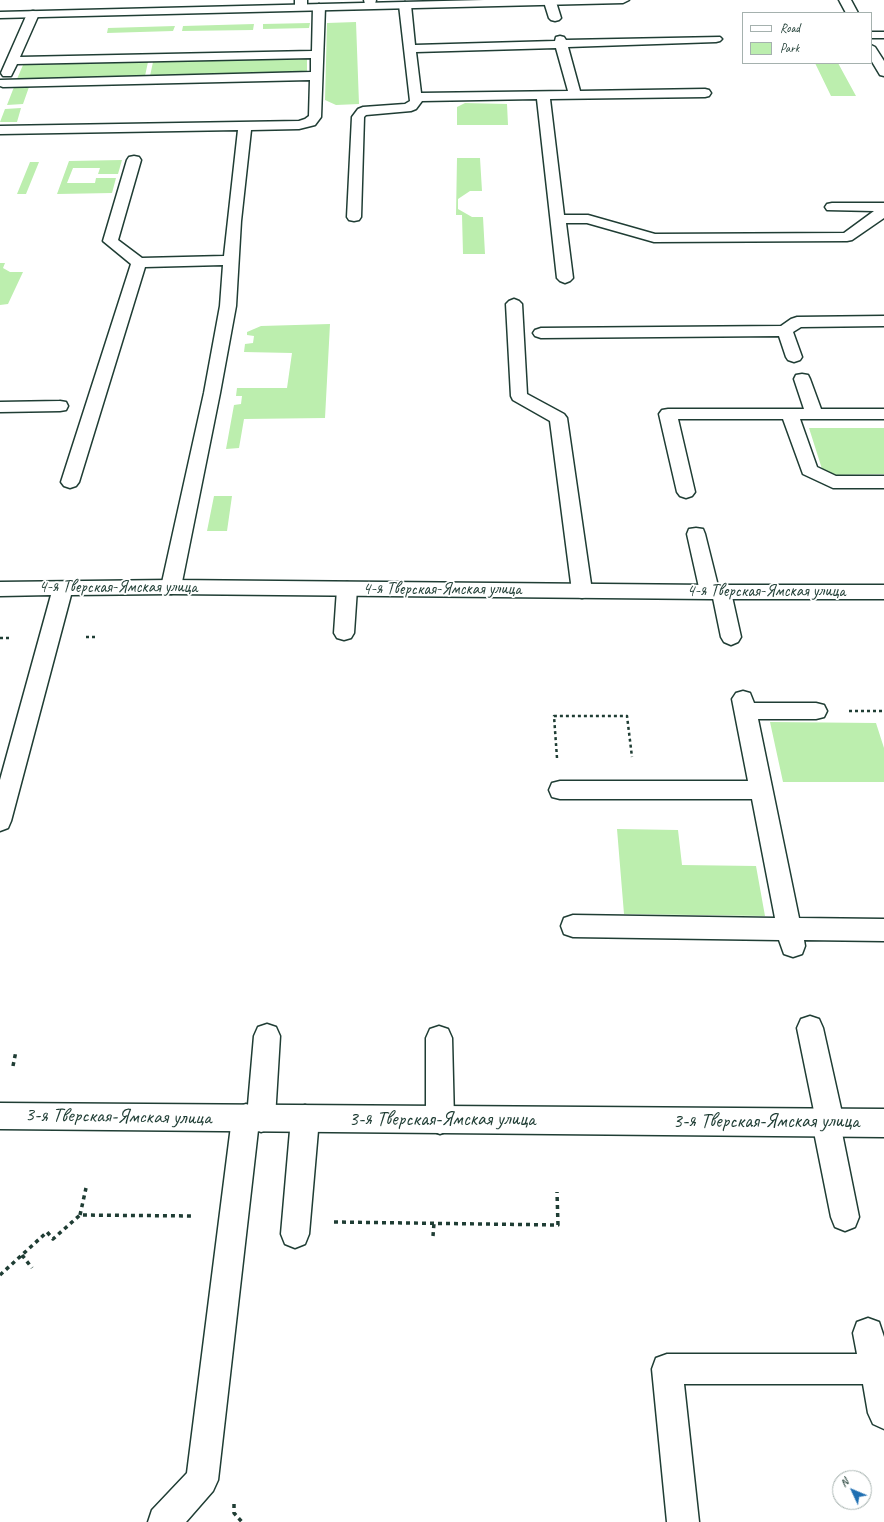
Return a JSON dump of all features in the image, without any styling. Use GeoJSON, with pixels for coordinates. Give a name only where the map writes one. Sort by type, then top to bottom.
{"type":"FeatureCollection","features":[{"type":"Feature","properties":{"kind":"street"},"geometry":{"type":"LineString","coordinates":[[0,15],[301,4],[319,7],[370,3],[405,5],[623,0]]}},
{"type":"Feature","properties":{"kind":"street"},"geometry":{"type":"LineString","coordinates":[[845,0],[851,12]]}},
{"type":"Feature","properties":{"kind":"street"},"geometry":{"type":"LineString","coordinates":[[550,2],[555,18]]}},
{"type":"Feature","properties":{"kind":"street"},"geometry":{"type":"LineString","coordinates":[[354,217],[358,117],[362,112],[367,110],[412,106],[416,101],[405,5]]}},
{"type":"Feature","properties":{"kind":"street"},"geometry":{"type":"LineString","coordinates":[[0,130],[299,125],[310,122],[315,117],[319,7]]}},
{"type":"Feature","properties":{"kind":"street"},"geometry":{"type":"LineString","coordinates":[[33,14],[1,86],[316,76]]}},
{"type":"Feature","properties":{"kind":"street"},"geometry":{"type":"LineString","coordinates":[[872,35],[884,35]]}},
{"type":"Feature","properties":{"kind":"street"},"geometry":{"type":"LineString","coordinates":[[410,49],[561,41],[716,39]]}},
{"type":"Feature","properties":{"kind":"street"},"geometry":{"type":"LineString","coordinates":[[561,41],[575,94]]}},
{"type":"Feature","properties":{"kind":"street"},"geometry":{"type":"LineString","coordinates":[[872,51],[884,72]]}},
{"type":"Feature","properties":{"kind":"street"},"geometry":{"type":"LineString","coordinates":[[12,61],[317,54]]}},
{"type":"Feature","properties":{"kind":"street"},"geometry":{"type":"LineString","coordinates":[[415,97],[705,93]]}},
{"type":"Feature","properties":{"kind":"street"},"geometry":{"type":"LineString","coordinates":[[543,95],[565,278]]}},
{"type":"Feature","properties":{"kind":"street"},"geometry":{"type":"LineString","coordinates":[[171,588],[212,393],[228,306],[230,260],[245,126]]}},
{"type":"Feature","properties":{"kind":"street"},"geometry":{"type":"LineString","coordinates":[[134,160],[110,241],[139,263],[230,260]]}},
{"type":"Feature","properties":{"kind":"street"},"geometry":{"type":"LineString","coordinates":[[832,208],[884,207]]}},
{"type":"Feature","properties":{"kind":"street"},"geometry":{"type":"LineString","coordinates":[[558,219],[588,219],[654,238],[847,237],[884,211]]}},
{"type":"Feature","properties":{"kind":"street"},"geometry":{"type":"LineString","coordinates":[[70,482],[139,263]]}},
{"type":"Feature","properties":{"kind":"street"},"geometry":{"type":"LineString","coordinates":[[514,304],[519,396],[558,418],[582,591]]}},
{"type":"Feature","properties":{"kind":"street"},"geometry":{"type":"LineString","coordinates":[[541,333],[785,331],[796,322],[884,320]]}},
{"type":"Feature","properties":{"kind":"street"},"geometry":{"type":"LineString","coordinates":[[785,331],[794,357]]}},
{"type":"Feature","properties":{"kind":"street"},"geometry":{"type":"LineString","coordinates":[[802,379],[814,414]]}},
{"type":"Feature","properties":{"kind":"street"},"geometry":{"type":"LineString","coordinates":[[0,408],[60,406]]}},
{"type":"Feature","properties":{"kind":"street"},"geometry":{"type":"LineString","coordinates":[[686,492],[668,414],[884,414]]}},
{"type":"Feature","properties":{"kind":"street"},"geometry":{"type":"LineString","coordinates":[[790,414],[809,470],[833,482],[884,482]]}},
{"type":"Feature","properties":{"kind":"street"},"geometry":{"type":"LineString","coordinates":[[696,534],[730,637]]}},
{"type":"Feature","properties":{"kind":"street"},"geometry":{"type":"LineString","coordinates":[[0,821],[63,588]]}},
{"type":"Feature","properties":{"kind":"street","name":"4-я Тверская-Ямская улица"},"geometry":{"type":"LineString","coordinates":[[0,589],[171,588],[884,592]]}},
{"type":"Feature","properties":{"kind":"street"},"geometry":{"type":"LineString","coordinates":[[344,633],[347,589]]}},
{"type":"Feature","properties":{"kind":"street"},"geometry":{"type":"LineString","coordinates":[[792,937],[744,705],[816,711]]}},
{"type":"Feature","properties":{"kind":"street"},"geometry":{"type":"LineString","coordinates":[[560,790],[761,790]]}},
{"type":"Feature","properties":{"kind":"street"},"geometry":{"type":"LineString","coordinates":[[572,926],[792,937],[884,930]]}},
{"type":"Feature","properties":{"kind":"street"},"geometry":{"type":"LineString","coordinates":[[810,1028],[845,1217]]}},
{"type":"Feature","properties":{"kind":"street"},"geometry":{"type":"LineString","coordinates":[[164,1522],[202,1480],[234,1217],[268,1036]]}},
{"type":"Feature","properties":{"kind":"street"},"geometry":{"type":"LineString","coordinates":[[439,1038],[440,1120]]}},
{"type":"Feature","properties":{"kind":"street","name":"3-я Тверская-Ямская улица"},"geometry":{"type":"LineString","coordinates":[[0,1116],[884,1123]]}},
{"type":"Feature","properties":{"kind":"street"},"geometry":{"type":"LineString","coordinates":[[296,1228],[305,1118]]}},
{"type":"Feature","properties":{"kind":"street"},"geometry":{"type":"LineString","coordinates":[[868,1333],[880,1369],[884,1413]]}},
{"type":"Feature","properties":{"kind":"street"},"geometry":{"type":"LineString","coordinates":[[683,1522],[667,1369],[880,1369]]}},
{"type":"Feature","properties":{"kind":"path"},"geometry":{"type":"LineString","coordinates":[[85,637],[97,637]]}},
{"type":"Feature","properties":{"kind":"path"},"geometry":{"type":"LineString","coordinates":[[0,638],[11,638]]}},
{"type":"Feature","properties":{"kind":"path"},"geometry":{"type":"LineString","coordinates":[[560,790],[554,716],[626,716],[636,790]]}},
{"type":"Feature","properties":{"kind":"path"},"geometry":{"type":"LineString","coordinates":[[13,1066],[16,1051]]}},
{"type":"Feature","properties":{"kind":"path"},"geometry":{"type":"LineString","coordinates":[[0,1275],[47,1232],[53,1239],[80,1215],[86,1188]]}},
{"type":"Feature","properties":{"kind":"path"},"geometry":{"type":"LineString","coordinates":[[296,1228],[434,1223],[558,1225],[557,1192]]}},
{"type":"Feature","properties":{"kind":"path"},"geometry":{"type":"LineString","coordinates":[[80,1215],[234,1217]]}},
{"type":"Feature","properties":{"kind":"path"},"geometry":{"type":"LineString","coordinates":[[433,1236],[434,1223]]}},
{"type":"Feature","properties":{"kind":"path"},"geometry":{"type":"LineString","coordinates":[[22,1255],[32,1268]]}},
{"type":"Feature","properties":{"kind":"green space"},"geometry":{"type":"Polygon","coordinates":[[[356,22],[359,104],[336,105],[325,100],[327,23],[356,22]]]}},
{"type":"Feature","properties":{"kind":"green space"},"geometry":{"type":"Polygon","coordinates":[[[310,23],[309,28],[263,29],[263,24],[310,23]]]}},
{"type":"Feature","properties":{"kind":"green space"},"geometry":{"type":"Polygon","coordinates":[[[254,24],[253,30],[182,31],[183,26],[254,24]]]}},
{"type":"Feature","properties":{"kind":"green space"},"geometry":{"type":"Polygon","coordinates":[[[175,26],[173,31],[107,33],[108,28],[175,26]]]}},
{"type":"Feature","properties":{"kind":"green space"},"geometry":{"type":"Polygon","coordinates":[[[307,58],[307,72],[150,76],[153,62],[307,58]]]}},
{"type":"Feature","properties":{"kind":"green space"},"geometry":{"type":"Polygon","coordinates":[[[148,62],[145,76],[17,79],[23,65],[148,62]]]}},
{"type":"Feature","properties":{"kind":"green space"},"geometry":{"type":"Polygon","coordinates":[[[815,64],[839,64],[856,96],[831,96],[815,64]]]}},
{"type":"Feature","properties":{"kind":"green space"},"geometry":{"type":"Polygon","coordinates":[[[14,87],[29,87],[23,104],[7,105],[14,87]]]}},
{"type":"Feature","properties":{"kind":"green space"},"geometry":{"type":"Polygon","coordinates":[[[465,103],[507,104],[508,125],[457,125],[457,107],[465,103]]]}},
{"type":"Feature","properties":{"kind":"green space"},"geometry":{"type":"Polygon","coordinates":[[[21,108],[17,122],[0,122],[5,109],[21,108]]]}},
{"type":"Feature","properties":{"kind":"green space"},"geometry":{"type":"Polygon","coordinates":[[[457,158],[480,158],[482,191],[470,191],[458,199],[458,209],[472,217],[483,217],[485,254],[463,254],[462,215],[456,215],[457,158]]]}},
{"type":"Feature","properties":{"kind":"green space"},"geometry":{"type":"Polygon","coordinates":[[[122,160],[118,174],[98,174],[100,168],[73,168],[67,183],[95,183],[96,178],[116,178],[112,193],[57,194],[69,161],[122,160]]]}},
{"type":"Feature","properties":{"kind":"green space"},"geometry":{"type":"Polygon","coordinates":[[[30,162],[39,162],[26,194],[17,194],[30,162]]]}},
{"type":"Feature","properties":{"kind":"green space"},"geometry":{"type":"Polygon","coordinates":[[[0,263],[5,263],[3,268],[10,272],[23,272],[8,304],[0,305],[0,263]]]}},
{"type":"Feature","properties":{"kind":"green space"},"geometry":{"type":"Polygon","coordinates":[[[330,324],[325,418],[244,419],[239,448],[226,449],[234,405],[241,404],[242,396],[236,396],[237,388],[287,388],[292,353],[244,352],[245,344],[253,343],[254,336],[247,335],[247,332],[261,326],[330,324]]]}},
{"type":"Feature","properties":{"kind":"green space"},"geometry":{"type":"Polygon","coordinates":[[[809,428],[884,428],[884,474],[833,475],[822,469],[809,428]]]}},
{"type":"Feature","properties":{"kind":"green space"},"geometry":{"type":"Polygon","coordinates":[[[214,496],[232,496],[227,531],[207,531],[214,496]]]}},
{"type":"Feature","properties":{"kind":"green space"},"geometry":{"type":"Polygon","coordinates":[[[770,722],[876,723],[884,748],[884,782],[783,782],[770,722]]]}},
{"type":"Feature","properties":{"kind":"green space"},"geometry":{"type":"Polygon","coordinates":[[[617,829],[678,830],[682,865],[756,866],[765,916],[624,914],[617,829]]]}}]}
